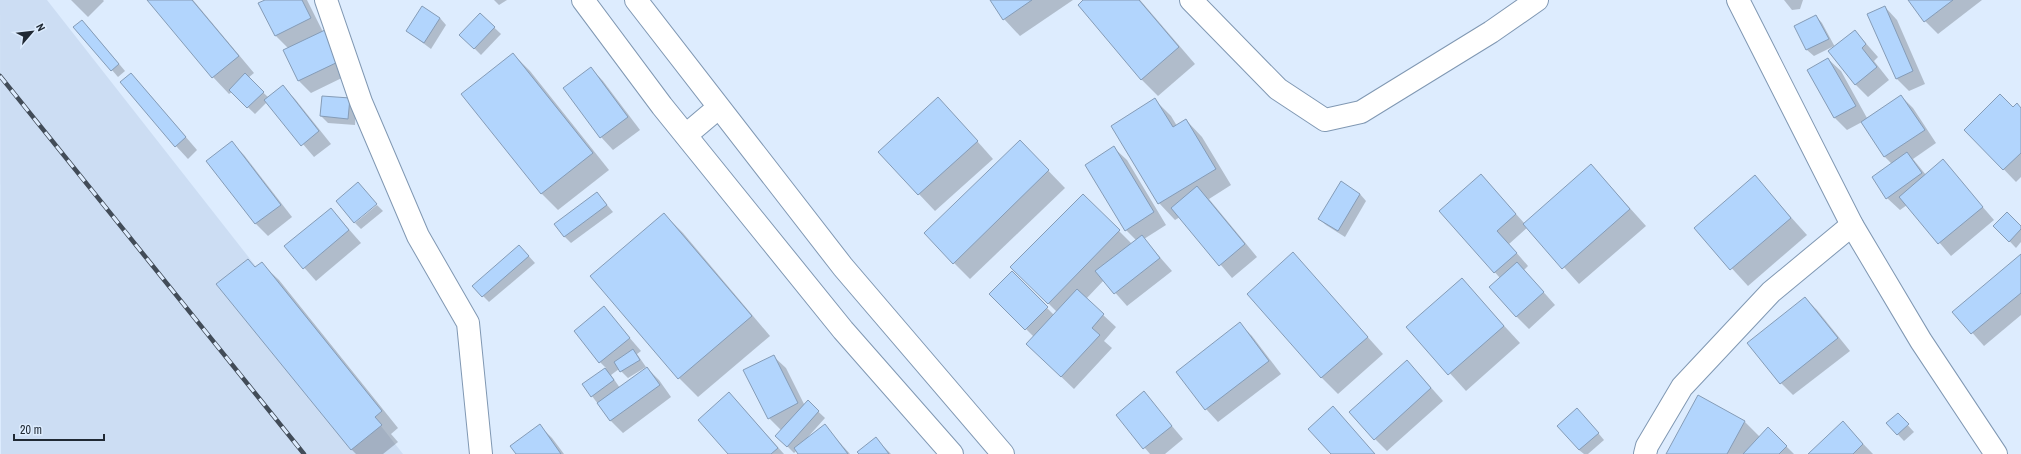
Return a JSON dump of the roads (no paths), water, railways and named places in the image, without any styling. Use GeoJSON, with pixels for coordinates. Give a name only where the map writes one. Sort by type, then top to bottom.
{"type":"FeatureCollection","features":[{"type":"Feature","properties":{"kind":"street"},"geometry":{"type":"LineString","coordinates":[[326,0],[361,102],[418,236],[468,323],[481,454]]}},
{"type":"Feature","properties":{"kind":"street"},"geometry":{"type":"LineString","coordinates":[[583,0],[662,106],[843,330],[952,454]]}},
{"type":"Feature","properties":{"kind":"street"},"geometry":{"type":"LineString","coordinates":[[636,0],[718,108],[844,267],[1003,454]]}},
{"type":"Feature","properties":{"kind":"street"},"geometry":{"type":"LineString","coordinates":[[1191,0],[1278,90],[1325,120],[1361,112],[1491,32],[1537,0]]}},
{"type":"Feature","properties":{"kind":"street"},"geometry":{"type":"LineString","coordinates":[[1738,0],[1852,224],[1922,341],[1996,454]]}},
{"type":"Feature","properties":{"kind":"street"},"geometry":{"type":"LineString","coordinates":[[686,135],[718,108]]}},
{"type":"Feature","properties":{"kind":"street"},"geometry":{"type":"LineString","coordinates":[[1645,454],[1647,446],[1682,387],[1770,292],[1852,224]]}},
{"type":"Feature","properties":{"kind":"railway"},"geometry":{"type":"LineString","coordinates":[[0,76],[304,454]]}}]}
